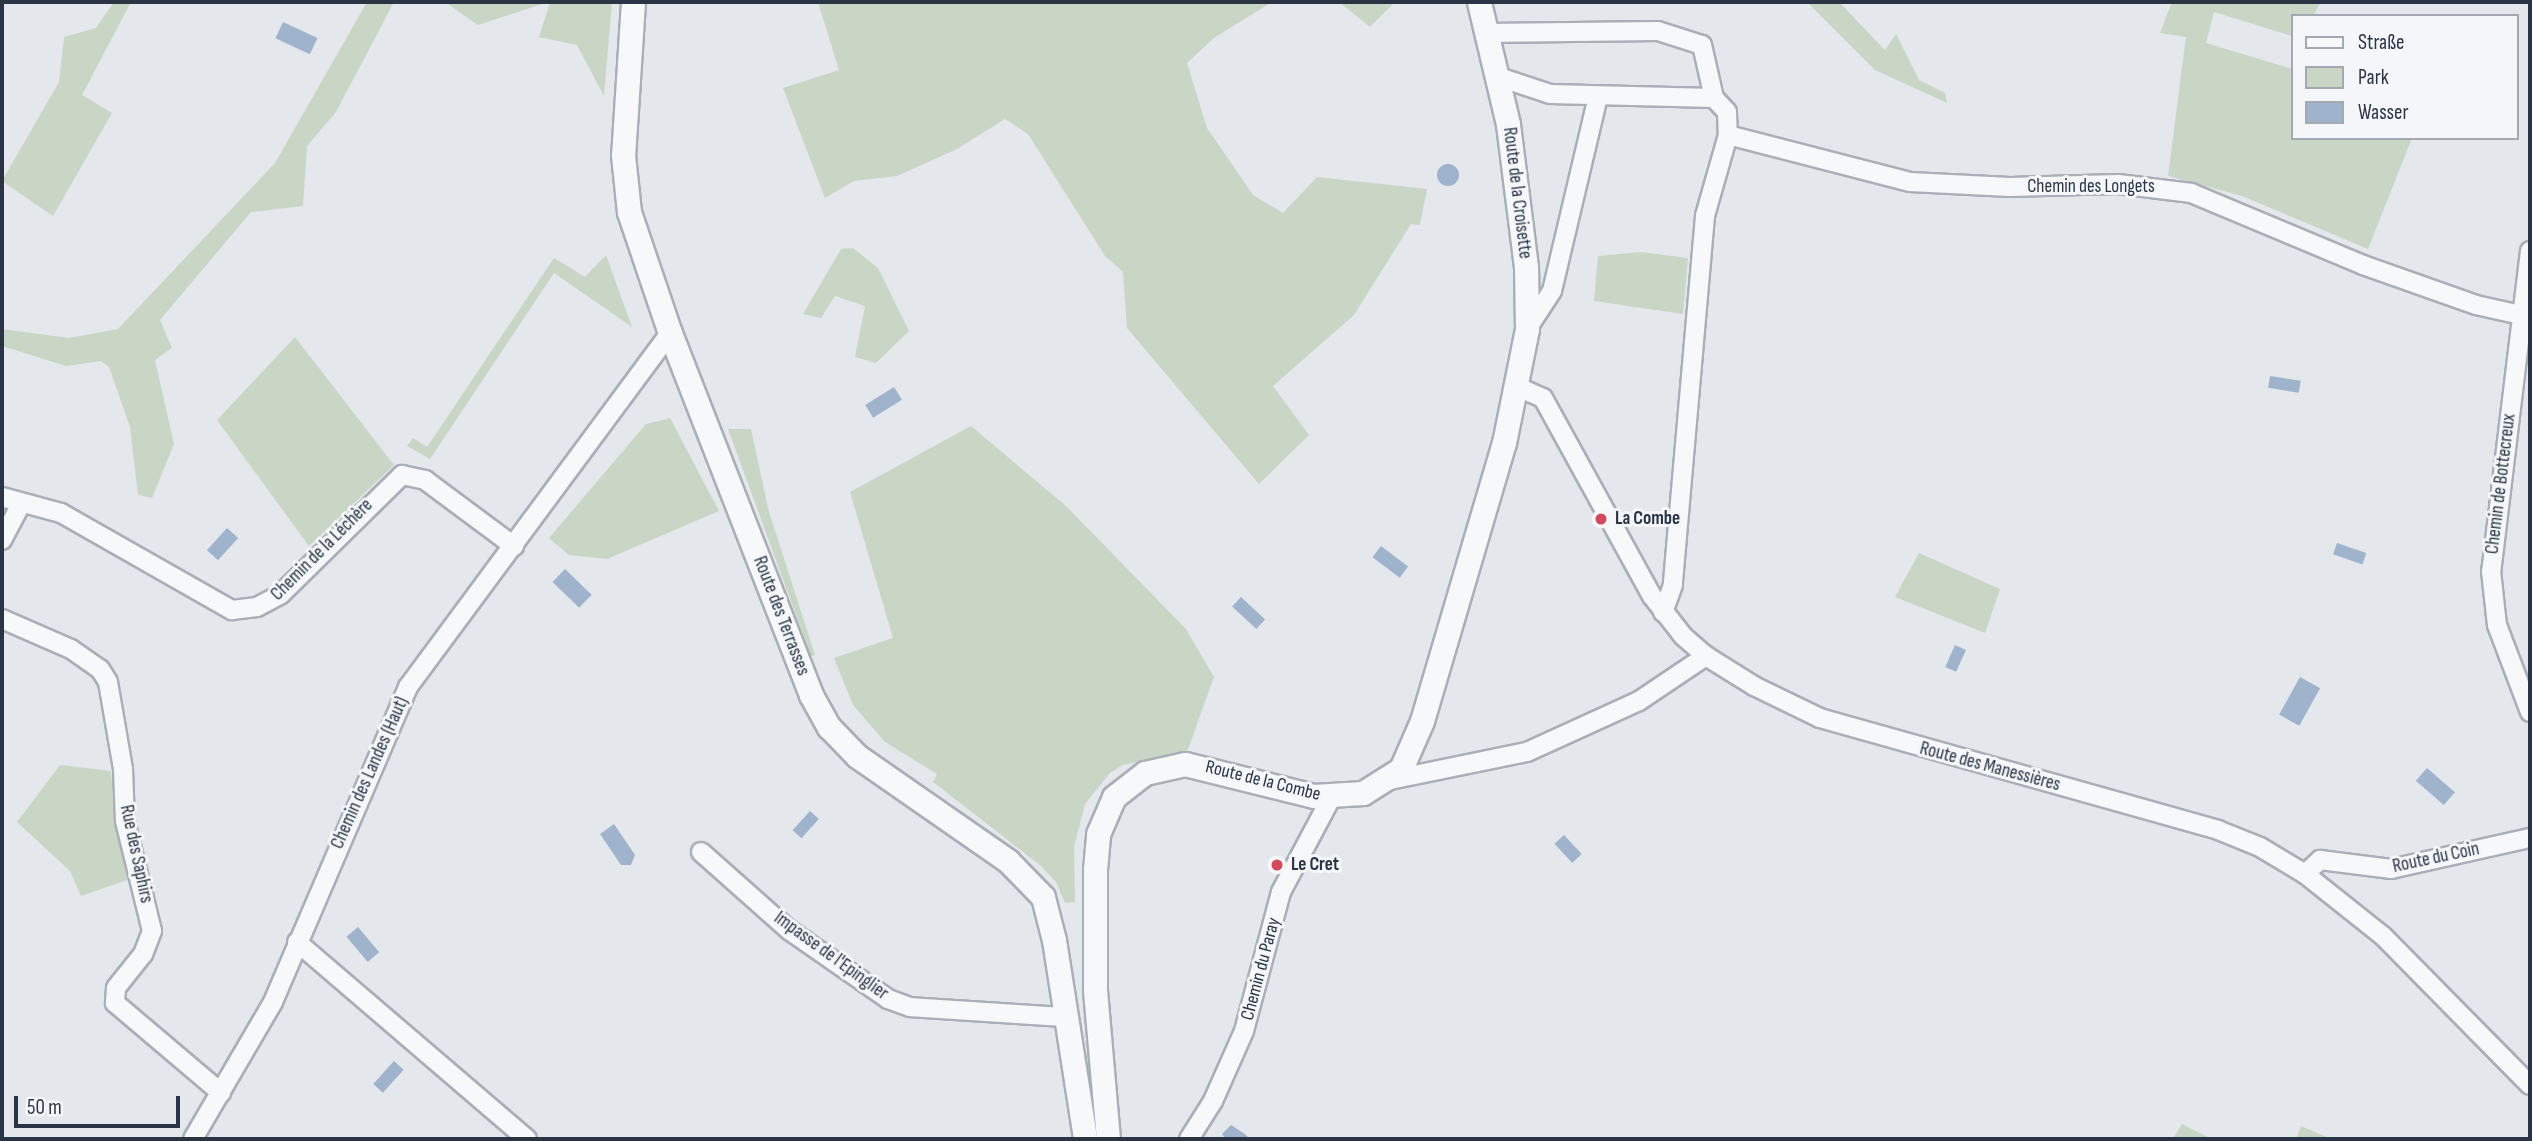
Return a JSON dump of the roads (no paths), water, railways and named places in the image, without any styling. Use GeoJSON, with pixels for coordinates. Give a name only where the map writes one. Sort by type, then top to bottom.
{"type":"FeatureCollection","features":[{"type":"Feature","properties":{"kind":"street","name":"Route des Terrasses"},"geometry":{"type":"LineString","coordinates":[[633,2],[625,187],[633,227],[670,333],[821,714],[836,736],[874,770],[986,845],[1038,889],[1050,917],[1084,1139]]}},
{"type":"Feature","properties":{"kind":"street","name":"Route de la Croisette"},"geometry":{"type":"LineString","coordinates":[[1479,2],[1499,77],[1526,267],[1528,329],[1518,387]]}},
{"type":"Feature","properties":{"kind":"street"},"geometry":{"type":"LineString","coordinates":[[1486,33],[1658,31],[1707,51],[1714,98],[1727,112],[1728,135],[1705,216],[1673,585],[1663,612]]}},
{"type":"Feature","properties":{"kind":"street"},"geometry":{"type":"LineString","coordinates":[[1499,77],[1549,93],[1598,97],[1714,98]]}},
{"type":"Feature","properties":{"kind":"street"},"geometry":{"type":"LineString","coordinates":[[1528,329],[1552,291],[1598,97]]}},
{"type":"Feature","properties":{"kind":"street","name":"Chemin des Longets"},"geometry":{"type":"LineString","coordinates":[[1728,135],[1910,182],[2010,187],[2118,184],[2191,193],[2363,265],[2476,305],[2521,315]]}},
{"type":"Feature","properties":{"kind":"street","name":"Chemin de Bottecreux"},"geometry":{"type":"LineString","coordinates":[[2530,251],[2491,571],[2497,625],[2530,712]]}},
{"type":"Feature","properties":{"kind":"street","name":"Chemin des Landes (Haut)"},"geometry":{"type":"LineString","coordinates":[[193,1139],[273,1002],[399,704],[670,333]]}},
{"type":"Feature","properties":{"kind":"street"},"geometry":{"type":"LineString","coordinates":[[1390,780],[1409,757],[1422,721],[1518,387]]}},
{"type":"Feature","properties":{"kind":"street","name":"Route des Manessières"},"geometry":{"type":"LineString","coordinates":[[1518,387],[1543,398],[1663,612],[1706,656],[1754,686],[1820,718],[2218,830],[2259,847],[2305,874],[2382,936],[2530,1085]]}},
{"type":"Feature","properties":{"kind":"street","name":"Chemin de la Léchère"},"geometry":{"type":"LineString","coordinates":[[2,497],[61,513],[232,610],[257,607],[281,594],[402,475],[425,480],[514,546]]}},
{"type":"Feature","properties":{"kind":"street"},"geometry":{"type":"LineString","coordinates":[[2,540],[21,504]]}},
{"type":"Feature","properties":{"kind":"street","name":"Rue des Saphirs"},"geometry":{"type":"LineString","coordinates":[[2,619],[71,649],[100,669],[111,688],[123,769],[125,821],[152,932],[143,954],[116,988],[115,1003],[221,1093]]}},
{"type":"Feature","properties":{"kind":"street"},"geometry":{"type":"LineString","coordinates":[[1390,780],[1527,752],[1667,687],[1706,656]]}},
{"type":"Feature","properties":{"kind":"street","name":"Route de la Combe"},"geometry":{"type":"LineString","coordinates":[[1108,1139],[1095,990],[1095,870],[1098,834],[1114,797],[1145,774],[1185,764],[1286,791],[1331,798],[1372,791],[1390,780]]}},
{"type":"Feature","properties":{"kind":"street","name":"Chemin du Paray"},"geometry":{"type":"LineString","coordinates":[[1189,1139],[1213,1101],[1244,1031],[1281,892],[1331,798]]}},
{"type":"Feature","properties":{"kind":"street","name":"Route du Coin"},"geometry":{"type":"LineString","coordinates":[[2305,874],[2320,860],[2391,869],[2530,838]]}},
{"type":"Feature","properties":{"kind":"street","name":"Impasse de l'Epinglier"},"geometry":{"type":"LineString","coordinates":[[701,852],[789,930],[888,999],[910,1007],[1066,1017]]}},
{"type":"Feature","properties":{"kind":"street"},"geometry":{"type":"LineString","coordinates":[[298,943],[527,1139]]}},
{"type":"Feature","properties":{"kind":"water"},"geometry":{"type":"Polygon","coordinates":[[[283,22],[317,38],[310,54],[275,38],[283,22]]]}},
{"type":"Feature","properties":{"kind":"water"},"geometry":{"type":"Polygon","coordinates":[[[1448,164],[1456,167],[1459,175],[1456,183],[1448,186],[1440,183],[1437,175],[1440,167],[1448,164]]]}},
{"type":"Feature","properties":{"kind":"water"},"geometry":{"type":"Polygon","coordinates":[[[2270,376],[2301,381],[2299,393],[2268,388],[2270,376]]]}},
{"type":"Feature","properties":{"kind":"water"},"geometry":{"type":"Polygon","coordinates":[[[894,387],[902,400],[873,418],[865,405],[894,387]]]}},
{"type":"Feature","properties":{"kind":"water"},"geometry":{"type":"Polygon","coordinates":[[[227,528],[238,538],[218,560],[207,550],[227,528]]]}},
{"type":"Feature","properties":{"kind":"water"},"geometry":{"type":"Polygon","coordinates":[[[2337,543],[2366,553],[2362,564],[2333,554],[2337,543]]]}},
{"type":"Feature","properties":{"kind":"water"},"geometry":{"type":"Polygon","coordinates":[[[1381,546],[1408,566],[1400,578],[1373,557],[1381,546]]]}},
{"type":"Feature","properties":{"kind":"water"},"geometry":{"type":"Polygon","coordinates":[[[565,569],[592,595],[579,608],[552,582],[565,569]]]}},
{"type":"Feature","properties":{"kind":"water"},"geometry":{"type":"Polygon","coordinates":[[[1241,597],[1265,620],[1256,629],[1232,607],[1241,597]]]}},
{"type":"Feature","properties":{"kind":"water"},"geometry":{"type":"Polygon","coordinates":[[[1955,645],[1966,650],[1956,672],[1945,667],[1955,645]]]}},
{"type":"Feature","properties":{"kind":"water"},"geometry":{"type":"Polygon","coordinates":[[[2300,677],[2320,688],[2299,726],[2279,715],[2300,677]]]}},
{"type":"Feature","properties":{"kind":"water"},"geometry":{"type":"Polygon","coordinates":[[[2427,768],[2455,792],[2444,805],[2416,781],[2427,768]]]}},
{"type":"Feature","properties":{"kind":"water"},"geometry":{"type":"Polygon","coordinates":[[[810,811],[819,819],[802,838],[793,830],[810,811]]]}},
{"type":"Feature","properties":{"kind":"water"},"geometry":{"type":"Polygon","coordinates":[[[614,824],[635,855],[631,865],[621,865],[600,834],[614,824]]]}},
{"type":"Feature","properties":{"kind":"water"},"geometry":{"type":"Polygon","coordinates":[[[1564,835],[1582,854],[1572,863],[1554,844],[1564,835]]]}},
{"type":"Feature","properties":{"kind":"water"},"geometry":{"type":"Polygon","coordinates":[[[358,927],[379,952],[368,962],[347,937],[358,927]]]}},
{"type":"Feature","properties":{"kind":"water"},"geometry":{"type":"Polygon","coordinates":[[[394,1061],[404,1070],[383,1093],[373,1084],[394,1061]]]}},
{"type":"Feature","properties":{"kind":"water"},"geometry":{"type":"Polygon","coordinates":[[[1231,1125],[1250,1139],[1226,1139],[1222,1134],[1231,1125]]]}},
{"type":"Feature","properties":{"kind":"place","name":"La Combe"},"geometry":{"type":"Point","coordinates":[1601,519]}},
{"type":"Feature","properties":{"kind":"place","name":"Le Cret"},"geometry":{"type":"Point","coordinates":[1277,865]}}]}
